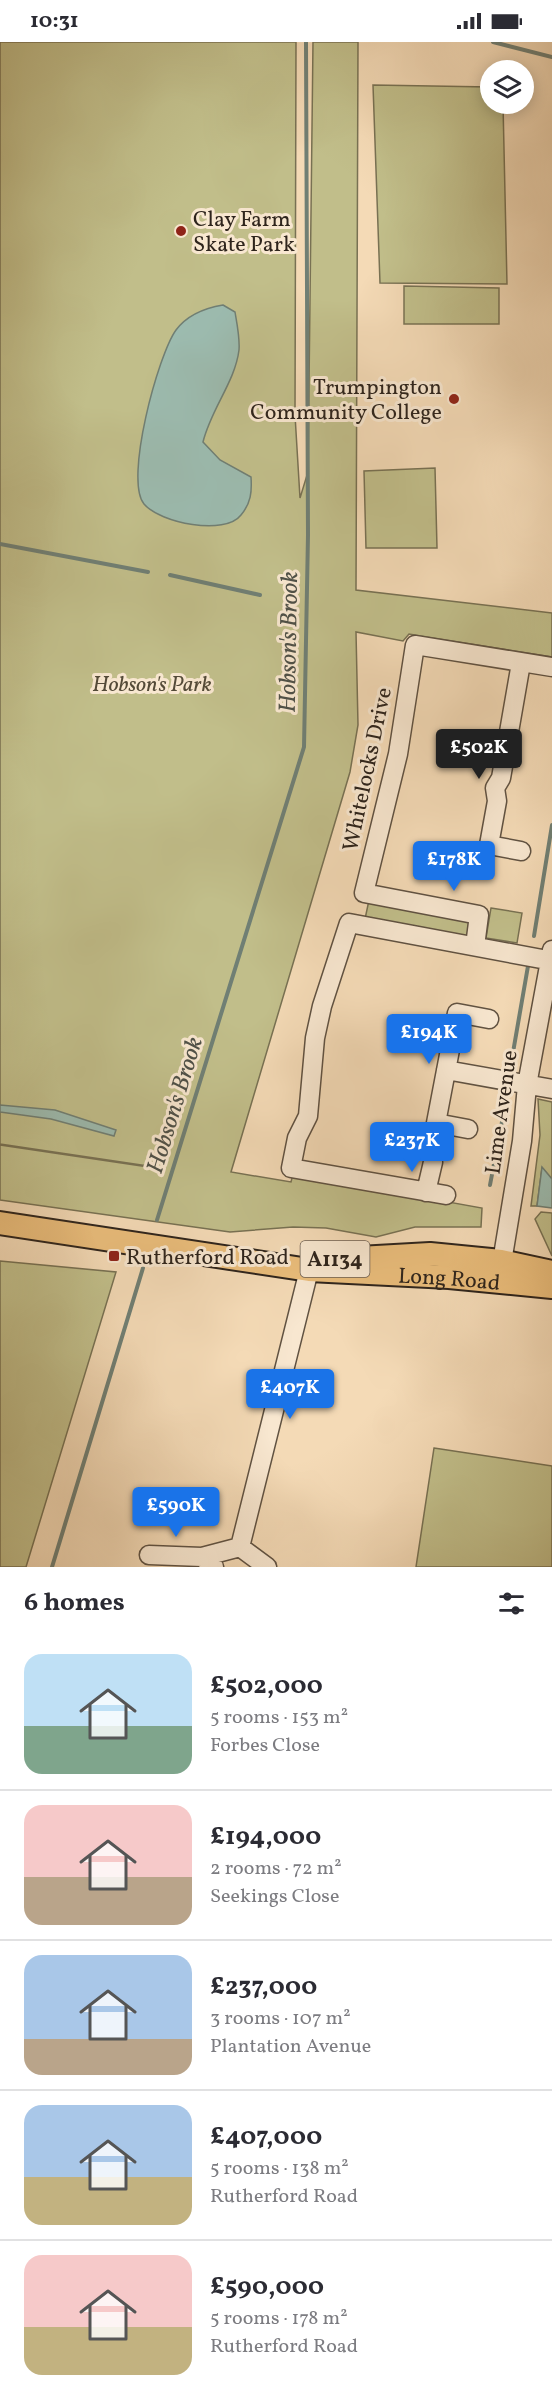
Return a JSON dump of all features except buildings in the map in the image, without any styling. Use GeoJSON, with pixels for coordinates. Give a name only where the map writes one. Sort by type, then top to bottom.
{"type":"FeatureCollection","features":[{"type":"Feature","properties":{"kind":"main road","name":"Long Road"},"geometry":{"type":"LineString","coordinates":[[0,1223],[309,1270],[552,1272]]}},
{"type":"Feature","properties":{"kind":"main road","name":"Long Road"},"geometry":{"type":"LineString","coordinates":[[169,1248],[324,1259],[430,1254],[500,1271],[552,1287]]}},
{"type":"Feature","properties":{"kind":"street","name":"Whitelocks Drive"},"geometry":{"type":"LineString","coordinates":[[475,946],[479,915],[364,893],[398,754],[416,645],[552,667]]}},
{"type":"Feature","properties":{"kind":"street"},"geometry":{"type":"LineString","coordinates":[[521,663],[501,777],[495,788],[497,801],[489,845],[521,851]]}},
{"type":"Feature","properties":{"kind":"street"},"geometry":{"type":"LineString","coordinates":[[446,1195],[291,1168],[297,1138],[308,1116],[315,1038],[322,1006],[349,924],[551,957]]}},
{"type":"Feature","properties":{"kind":"street","name":"Lime Avenue"},"geometry":{"type":"LineString","coordinates":[[500,1271],[522,1141],[526,1085],[551,957]]}},
{"type":"Feature","properties":{"kind":"street"},"geometry":{"type":"LineString","coordinates":[[468,1129],[436,1123],[446,1070],[458,1013],[489,1019]]}},
{"type":"Feature","properties":{"kind":"street"},"geometry":{"type":"LineString","coordinates":[[446,1070],[552,1089]]}},
{"type":"Feature","properties":{"kind":"street"},"geometry":{"type":"LineString","coordinates":[[426,1192],[433,1162]]}},
{"type":"Feature","properties":{"kind":"street"},"geometry":{"type":"LineString","coordinates":[[240,1547],[309,1270]]}},
{"type":"Feature","properties":{"kind":"street"},"geometry":{"type":"LineString","coordinates":[[149,1555],[208,1562],[240,1547]]}},
{"type":"Feature","properties":{"kind":"street"},"geometry":{"type":"LineString","coordinates":[[240,1547],[267,1567]]}},
{"type":"Feature","properties":{"kind":"green space","name":"Hobson's Park"},"geometry":{"type":"Polygon","coordinates":[[[0,42],[296,42],[295,415],[300,498],[308,472],[313,42],[358,42],[356,590],[552,613],[552,657],[409,634],[403,641],[356,632],[358,725],[350,772],[231,1172],[291,1182],[293,1174],[482,1208],[481,1227],[415,1227],[376,1237],[326,1228],[293,1227],[230,1232],[0,1200],[0,1145],[161,1168],[0,1144],[0,42]]]}},
{"type":"Feature","properties":{"kind":"green space"},"geometry":{"type":"Polygon","coordinates":[[[373,85],[480,87],[480,114],[503,114],[507,284],[380,283],[373,85]]]}},
{"type":"Feature","properties":{"kind":"green space"},"geometry":{"type":"Polygon","coordinates":[[[404,286],[499,288],[499,324],[404,324],[404,286]]]}},
{"type":"Feature","properties":{"kind":"green space"},"geometry":{"type":"Polygon","coordinates":[[[435,468],[437,548],[366,548],[364,471],[435,468]]]}},
{"type":"Feature","properties":{"kind":"green space"},"geometry":{"type":"Polygon","coordinates":[[[369,900],[467,918],[472,923],[471,934],[462,938],[365,919],[369,900]]]}},
{"type":"Feature","properties":{"kind":"green space"},"geometry":{"type":"Polygon","coordinates":[[[491,908],[522,913],[517,943],[486,938],[491,908]]]}},
{"type":"Feature","properties":{"kind":"green space"},"geometry":{"type":"Polygon","coordinates":[[[538,1099],[552,1102],[552,1179],[542,1168],[537,1206],[531,1206],[540,1135],[538,1099]]]}},
{"type":"Feature","properties":{"kind":"green space"},"geometry":{"type":"Polygon","coordinates":[[[541,1212],[552,1213],[552,1256],[535,1219],[541,1212]]]}},
{"type":"Feature","properties":{"kind":"green space"},"geometry":{"type":"Polygon","coordinates":[[[0,1261],[116,1272],[26,1567],[0,1567],[0,1261]]]}},
{"type":"Feature","properties":{"kind":"green space"},"geometry":{"type":"Polygon","coordinates":[[[434,1448],[552,1466],[552,1567],[416,1567],[434,1448]]]}},
{"type":"Feature","properties":{"kind":"shaded area"},"geometry":{"type":"Polygon","coordinates":[[[223,305],[235,312],[239,350],[233,373],[211,418],[203,442],[220,460],[251,477],[251,492],[249,502],[241,515],[221,525],[207,526],[178,521],[152,511],[144,504],[139,491],[138,470],[146,417],[153,390],[161,364],[176,330],[197,313],[223,305]]]}},
{"type":"Feature","properties":{"kind":"shaded area"},"geometry":{"type":"Polygon","coordinates":[[[0,1105],[55,1110],[116,1130],[114,1136],[51,1119],[0,1112],[0,1105]]]}},
{"type":"Feature","properties":{"kind":"shaded area"},"geometry":{"type":"Polygon","coordinates":[[[542,1167],[552,1179],[552,1208],[537,1206],[542,1167]]]}},
{"type":"Feature","properties":{"kind":"waterway","name":"Hobson's Brook"},"geometry":{"type":"LineString","coordinates":[[157,1220],[304,747],[308,535],[306,42]]}},
{"type":"Feature","properties":{"kind":"waterway"},"geometry":{"type":"LineString","coordinates":[[493,42],[552,57]]}},
{"type":"Feature","properties":{"kind":"waterway"},"geometry":{"type":"LineString","coordinates":[[0,544],[148,572]]}},
{"type":"Feature","properties":{"kind":"waterway"},"geometry":{"type":"LineString","coordinates":[[170,575],[260,595]]}},
{"type":"Feature","properties":{"kind":"waterway"},"geometry":{"type":"LineString","coordinates":[[534,936],[552,825]]}},
{"type":"Feature","properties":{"kind":"waterway"},"geometry":{"type":"LineString","coordinates":[[511,1064],[528,966]]}},
{"type":"Feature","properties":{"kind":"waterway"},"geometry":{"type":"LineString","coordinates":[[490,1185],[508,1090]]}},
{"type":"Feature","properties":{"kind":"waterway","name":"Hobson's Brook"},"geometry":{"type":"LineString","coordinates":[[52,1567],[143,1268]]}},
{"type":"Feature","properties":{"kind":"place","name":"Clay Farm Skate Park"},"geometry":{"type":"Point","coordinates":[181,231]}},
{"type":"Feature","properties":{"kind":"place","name":"Trumpington Community College"},"geometry":{"type":"Point","coordinates":[454,399]}},
{"type":"Feature","properties":{"kind":"place","name":"Rutherford Road"},"geometry":{"type":"Point","coordinates":[114,1256]}}]}
